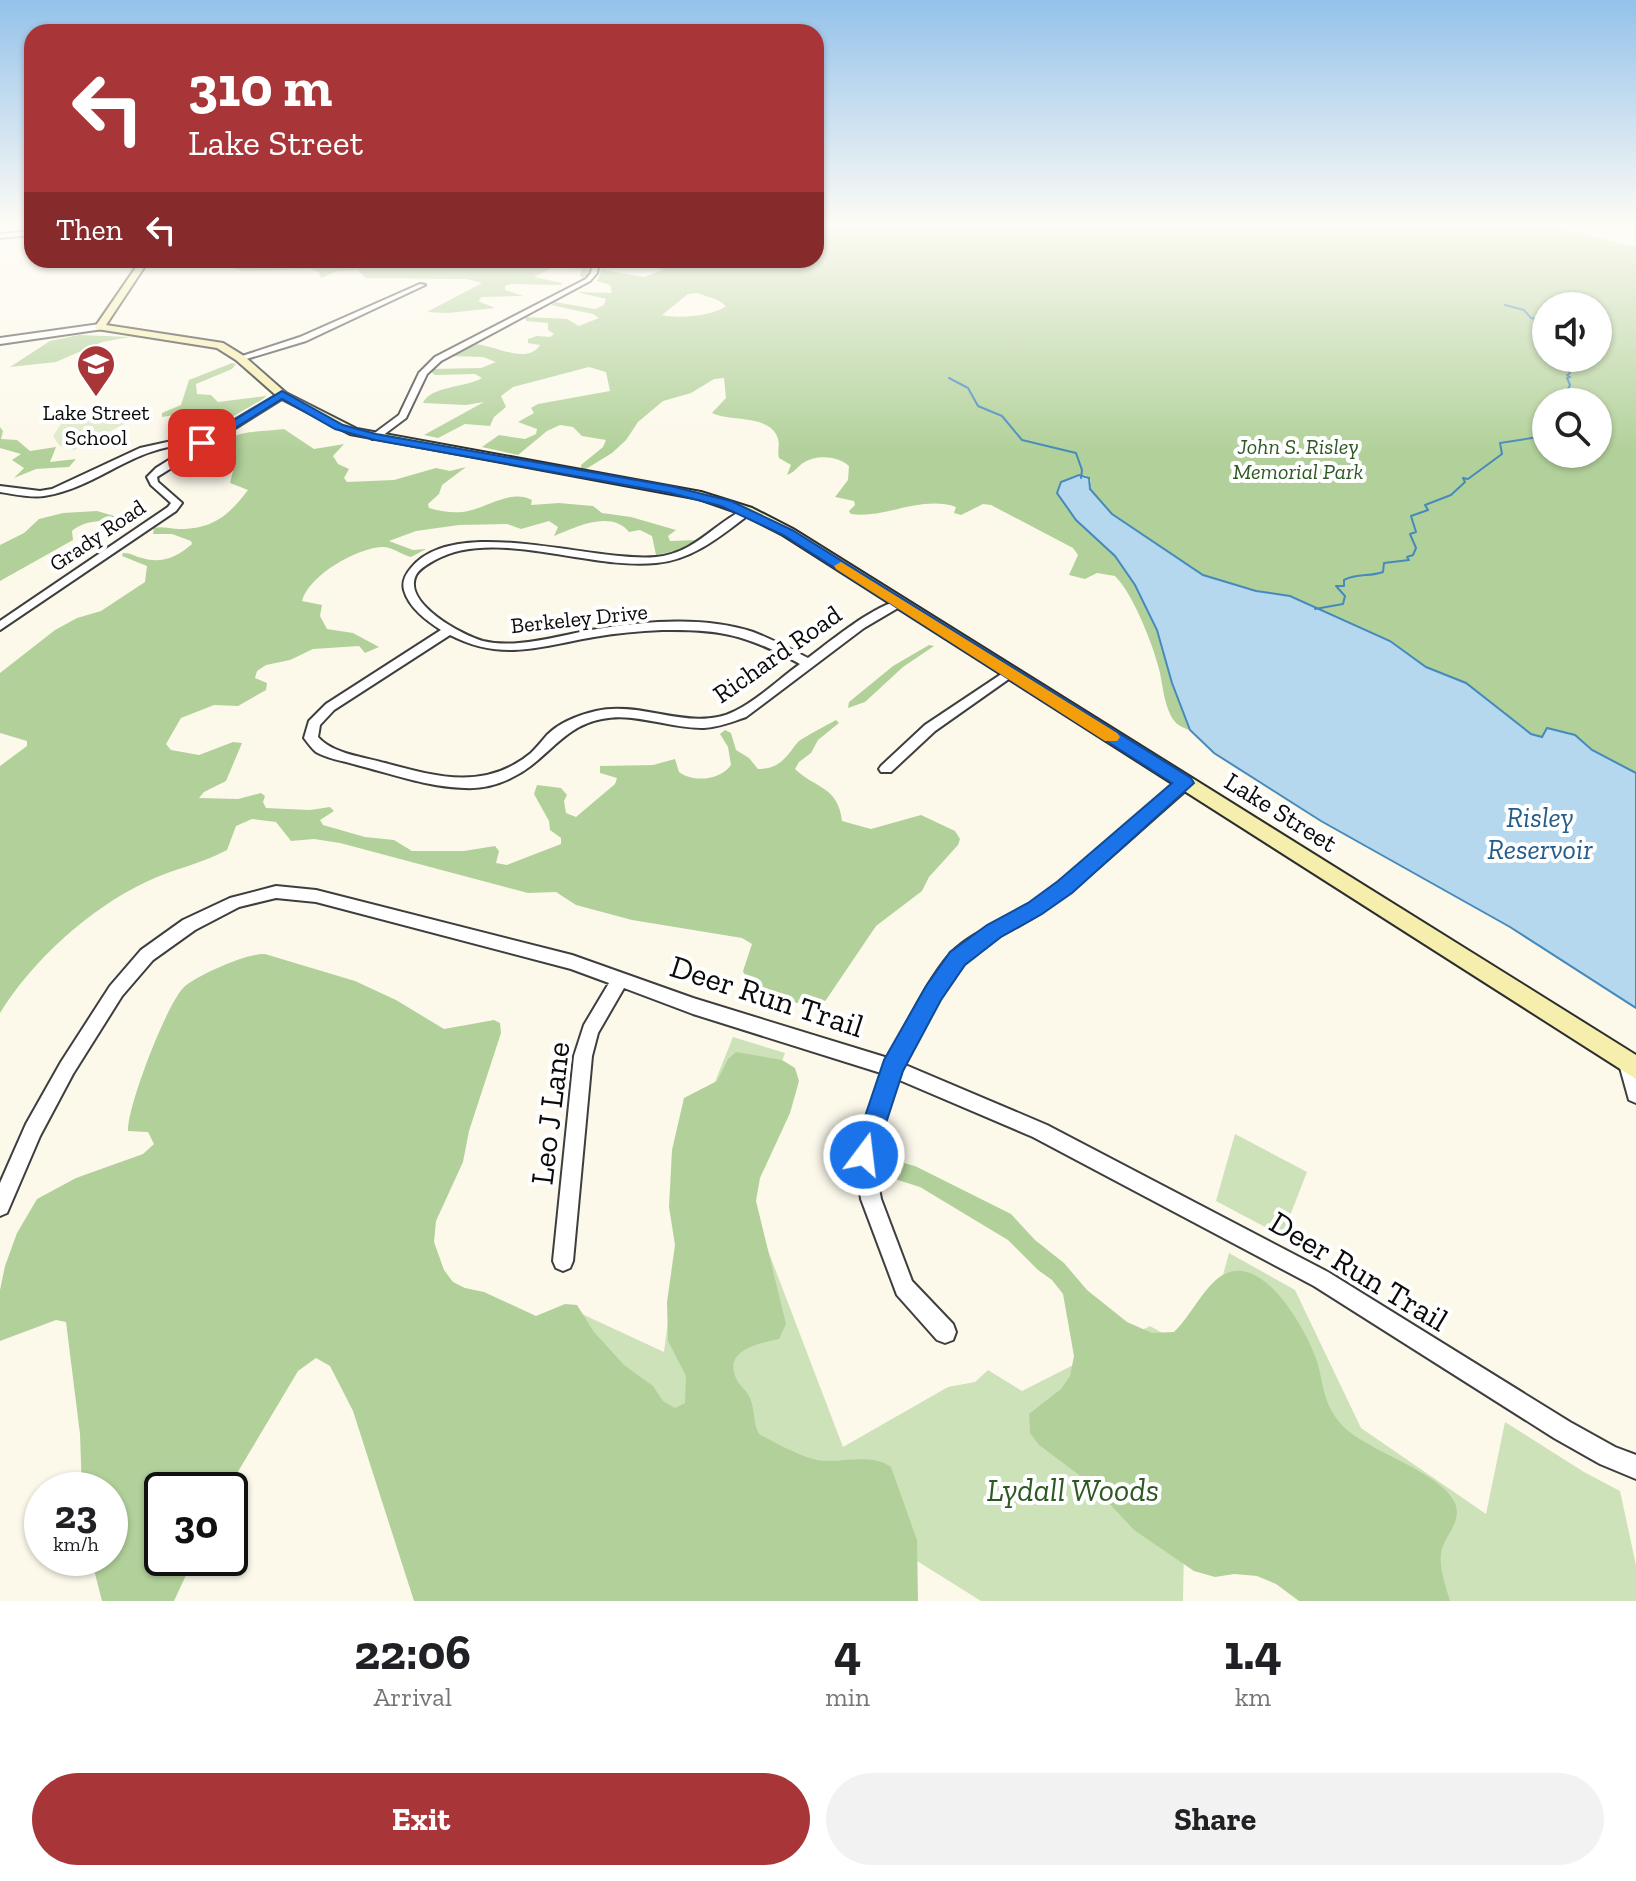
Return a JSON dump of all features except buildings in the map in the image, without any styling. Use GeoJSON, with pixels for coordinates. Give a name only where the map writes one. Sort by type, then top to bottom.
{"type":"FeatureCollection","features":[{"type":"Feature","properties":{"kind":"main road"},"geometry":{"type":"LineString","coordinates":[[100,327],[117,302]]}},
{"type":"Feature","properties":{"kind":"main road","name":"Lake Street"},"geometry":{"type":"LineString","coordinates":[[100,327],[205,341],[228,349],[282,395],[339,427],[375,437],[670,490],[747,511],[788,532],[1632,1066]]}},
{"type":"Feature","properties":{"kind":"street"},"geometry":{"type":"LineString","coordinates":[[240,358],[303,339],[385,302]]}},
{"type":"Feature","properties":{"kind":"street"},"geometry":{"type":"LineString","coordinates":[[375,437],[403,416],[423,373],[438,359],[547,302]]}},
{"type":"Feature","properties":{"kind":"street","name":"Lake Street"},"geometry":{"type":"LineString","coordinates":[[0,341],[100,327]]}},
{"type":"Feature","properties":{"kind":"street","name":"Grady Road"},"geometry":{"type":"LineString","coordinates":[[0,626],[172,509],[177,503],[154,483],[152,477],[282,395]]}},
{"type":"Feature","properties":{"kind":"street"},"geometry":{"type":"LineString","coordinates":[[0,489],[40,494],[55,491],[149,447],[171,441],[202,443]]}},
{"type":"Feature","properties":{"kind":"street","name":"Berkeley Drive"},"geometry":{"type":"LineString","coordinates":[[747,511],[704,543],[682,554],[659,560],[616,561],[540,549],[496,546],[450,550],[427,558],[412,571],[408,586],[417,603],[448,631],[479,644],[508,648],[625,631],[729,630],[752,636],[807,663]]}},
{"type":"Feature","properties":{"kind":"street","name":"Richard Road"},"geometry":{"type":"LineString","coordinates":[[448,631],[330,707],[314,724],[311,738],[320,748],[335,754],[448,781],[479,783],[509,774],[536,756],[557,733],[582,719],[610,713],[639,714],[705,726],[722,723],[741,714],[860,625],[899,603]]}},
{"type":"Feature","properties":{"kind":"street"},"geometry":{"type":"LineString","coordinates":[[886,769],[930,728],[1009,673]]}},
{"type":"Feature","properties":{"kind":"street"},"geometry":{"type":"LineString","coordinates":[[945,1332],[904,1288],[871,1199],[864,1155],[892,1068],[933,993],[957,958],[1065,887],[1185,783]]}},
{"type":"Feature","properties":{"kind":"street","name":"Deer Run Trail"},"geometry":{"type":"LineString","coordinates":[[0,1206],[33,1130],[67,1068],[116,991],[147,955],[189,925],[235,902],[276,892],[316,896],[572,962],[693,1006],[892,1068],[1040,1131],[1321,1279],[1574,1437],[1636,1467]]}},
{"type":"Feature","properties":{"kind":"street","name":"Leo J Lane"},"geometry":{"type":"LineString","coordinates":[[563,1261],[583,1056],[590,1031],[620,979]]}},
{"type":"Feature","properties":{"kind":"street"},"geometry":{"type":"LineString","coordinates":[[1632,1066],[1636,1093]]}},
{"type":"Feature","properties":{"kind":"green space"},"geometry":{"type":"Polygon","coordinates":[[[447,302],[480,302],[495,308],[448,313],[427,312],[447,302]]]}},
{"type":"Feature","properties":{"kind":"green space","name":"John S. Risley Memorial Park"},"geometry":{"type":"Polygon","coordinates":[[[555,302],[595,309],[605,302],[678,302],[662,315],[677,317],[713,312],[726,306],[720,302],[1532,302],[1532,372],[1612,372],[1612,302],[1636,302],[1636,773],[1592,750],[1571,733],[1547,728],[1543,737],[1531,734],[1466,683],[1426,667],[1390,641],[1290,596],[1256,591],[1203,575],[1112,514],[1089,488],[1091,480],[1085,475],[1063,481],[1057,493],[1076,520],[1115,556],[1135,585],[1157,630],[1190,730],[1179,725],[1171,716],[1148,636],[1136,608],[1115,576],[1097,573],[1085,579],[1069,575],[1078,555],[1073,548],[991,505],[983,504],[961,515],[954,513],[956,507],[943,504],[851,514],[849,511],[855,505],[854,501],[835,497],[848,480],[849,466],[827,457],[814,458],[787,475],[791,465],[779,458],[779,441],[774,431],[759,422],[712,413],[726,398],[724,378],[714,379],[691,393],[663,401],[638,422],[612,453],[586,469],[581,469],[581,465],[603,447],[606,440],[582,436],[573,427],[560,425],[547,431],[518,455],[482,447],[499,435],[525,439],[536,434],[537,429],[518,422],[534,413],[531,408],[538,404],[610,391],[606,372],[589,367],[513,387],[501,396],[506,407],[494,417],[490,426],[465,424],[438,438],[424,435],[484,402],[466,405],[423,403],[440,390],[482,378],[475,374],[435,375],[432,369],[481,368],[496,362],[483,357],[449,356],[473,344],[527,354],[540,345],[528,343],[528,339],[554,334],[548,330],[548,323],[526,321],[525,317],[567,319],[579,326],[599,318],[551,305],[555,302]]]}},
{"type":"Feature","properties":{"kind":"green space"},"geometry":{"type":"Polygon","coordinates":[[[79,335],[130,337],[102,342],[56,362],[10,367],[50,341],[79,335]]]}},
{"type":"Feature","properties":{"kind":"green space"},"geometry":{"type":"Polygon","coordinates":[[[236,364],[232,369],[196,384],[197,394],[211,395],[218,402],[266,396],[263,399],[222,423],[181,414],[162,417],[162,413],[181,405],[189,380],[236,364]]]}},
{"type":"Feature","properties":{"kind":"green space"},"geometry":{"type":"Polygon","coordinates":[[[81,411],[128,422],[74,450],[59,445],[53,436],[61,424],[81,411]]]}},
{"type":"Feature","properties":{"kind":"green space"},"geometry":{"type":"Polygon","coordinates":[[[0,427],[3,431],[1,439],[17,440],[30,451],[56,447],[50,462],[76,459],[69,467],[36,469],[14,478],[24,468],[12,460],[21,454],[0,448],[0,427]]]}},
{"type":"Feature","properties":{"kind":"green space"},"geometry":{"type":"Polygon","coordinates":[[[284,429],[314,449],[344,444],[333,456],[338,464],[349,469],[344,478],[347,482],[394,480],[436,468],[450,471],[466,467],[442,485],[439,494],[428,504],[429,508],[462,512],[506,498],[524,497],[532,500],[531,505],[559,503],[593,506],[602,513],[631,517],[676,530],[668,536],[670,541],[699,540],[689,548],[656,555],[652,536],[640,530],[629,532],[612,522],[592,522],[554,536],[558,527],[549,521],[521,529],[507,524],[459,525],[416,531],[389,541],[413,550],[426,549],[411,557],[382,547],[348,558],[314,582],[302,601],[322,605],[320,616],[327,629],[353,633],[379,647],[365,653],[359,646],[313,649],[290,660],[266,665],[257,671],[255,678],[267,683],[266,690],[238,706],[214,705],[181,718],[166,744],[171,750],[199,755],[233,742],[242,743],[226,781],[204,792],[199,798],[238,799],[261,793],[265,796],[263,802],[266,808],[310,810],[330,807],[334,811],[320,820],[323,825],[365,837],[394,840],[412,851],[464,851],[495,846],[499,851],[496,863],[507,865],[561,844],[561,838],[550,830],[549,821],[534,794],[537,785],[561,788],[567,795],[564,801],[566,813],[576,817],[615,784],[617,778],[600,773],[600,766],[653,765],[675,759],[679,772],[685,775],[699,779],[714,777],[731,765],[728,747],[720,734],[725,730],[731,733],[736,750],[749,758],[758,769],[772,767],[782,761],[800,740],[836,720],[839,723],[818,740],[811,753],[795,769],[831,794],[842,821],[871,829],[921,815],[955,831],[960,839],[958,845],[929,877],[922,891],[876,926],[826,1000],[813,1008],[750,988],[743,971],[752,944],[742,938],[632,920],[576,905],[556,892],[528,893],[340,843],[314,839],[291,841],[276,822],[252,819],[236,826],[227,850],[146,882],[84,921],[28,974],[0,1013],[0,766],[27,746],[27,741],[0,733],[0,673],[55,630],[77,618],[101,611],[145,582],[147,566],[122,556],[123,553],[149,560],[163,560],[181,553],[192,544],[172,534],[153,534],[154,528],[201,527],[219,519],[234,507],[248,490],[230,483],[233,471],[214,460],[225,442],[242,434],[284,429]]]}},
{"type":"Feature","properties":{"kind":"green space"},"geometry":{"type":"Polygon","coordinates":[[[97,511],[121,518],[90,522],[78,527],[72,531],[73,540],[0,581],[0,545],[24,533],[39,519],[63,513],[97,511]]]}},
{"type":"Feature","properties":{"kind":"green space"},"geometry":{"type":"Polygon","coordinates":[[[929,645],[934,646],[903,667],[865,702],[848,708],[849,702],[893,666],[929,645]]]}},
{"type":"Feature","properties":{"kind":"green space"},"geometry":{"type":"Polygon","coordinates":[[[265,954],[355,981],[396,1000],[444,1029],[494,1020],[500,1023],[501,1033],[469,1131],[463,1162],[436,1221],[434,1242],[444,1270],[453,1282],[465,1288],[484,1292],[536,1316],[565,1304],[577,1305],[594,1332],[624,1365],[653,1386],[663,1401],[675,1408],[685,1403],[686,1376],[668,1341],[667,1302],[675,1245],[669,1207],[672,1150],[684,1098],[717,1081],[728,1059],[736,1052],[782,1060],[795,1068],[799,1081],[790,1113],[760,1178],[756,1201],[786,1324],[779,1339],[746,1349],[739,1354],[733,1368],[737,1381],[750,1398],[759,1434],[817,1460],[865,1459],[891,1467],[917,1540],[918,1601],[414,1601],[353,1411],[330,1366],[316,1358],[298,1371],[238,1472],[144,1472],[144,1576],[186,1576],[174,1601],[102,1601],[96,1576],[128,1576],[128,1472],[81,1472],[80,1434],[66,1322],[56,1320],[0,1341],[0,1290],[5,1266],[17,1233],[37,1199],[76,1178],[143,1154],[154,1144],[148,1132],[128,1131],[129,1119],[141,1079],[168,1013],[184,987],[223,966],[265,954]]]}},
{"type":"Feature","properties":{"kind":"green space","name":"Lydall Woods"},"geometry":{"type":"Polygon","coordinates":[[[733,1037],[785,1053],[740,1177],[843,1447],[948,1387],[975,1382],[988,1370],[1022,1391],[1150,1326],[1201,1355],[1229,1253],[1295,1290],[1361,1428],[1486,1514],[1505,1422],[1620,1491],[1636,1565],[1636,1601],[1385,1601],[1185,1492],[1183,1601],[981,1601],[557,1336],[569,1308],[664,1352],[700,1119],[733,1037]]]}},
{"type":"Feature","properties":{"kind":"green space"},"geometry":{"type":"Polygon","coordinates":[[[1235,1134],[1307,1172],[1282,1236],[1216,1201],[1235,1134]]]}},
{"type":"Feature","properties":{"kind":"green space"},"geometry":{"type":"Polygon","coordinates":[[[881,1157],[915,1166],[1011,1214],[1035,1240],[1064,1263],[1087,1290],[1127,1322],[1152,1333],[1174,1332],[1221,1276],[1236,1271],[1250,1273],[1264,1281],[1289,1308],[1307,1338],[1317,1361],[1329,1406],[1341,1424],[1366,1443],[1434,1481],[1447,1491],[1455,1503],[1455,1523],[1443,1547],[1441,1559],[1450,1601],[1299,1601],[1276,1584],[1257,1576],[1234,1574],[1215,1577],[1194,1571],[1134,1530],[1091,1484],[1039,1445],[1030,1433],[1029,1414],[1061,1389],[1070,1376],[1074,1356],[1063,1294],[1008,1240],[920,1187],[885,1176],[874,1160],[881,1157]]]}},
{"type":"Feature","properties":{"kind":"water","name":"Risley Reservoir"},"geometry":{"type":"Polygon","coordinates":[[[1079,475],[1089,478],[1090,489],[1112,514],[1203,575],[1256,591],[1290,596],[1390,641],[1426,667],[1466,683],[1531,734],[1542,737],[1547,728],[1575,735],[1592,750],[1636,773],[1636,1008],[1510,927],[1321,821],[1214,753],[1190,730],[1157,630],[1135,585],[1115,556],[1076,520],[1057,493],[1061,482],[1079,475]]]}},
{"type":"Feature","properties":{"kind":"waterway"},"geometry":{"type":"LineString","coordinates":[[1505,305],[1524,310],[1532,318]]}},
{"type":"Feature","properties":{"kind":"waterway"},"geometry":{"type":"LineString","coordinates":[[1568,388],[1569,372]]}},
{"type":"Feature","properties":{"kind":"waterway"},"geometry":{"type":"LineString","coordinates":[[949,378],[968,388],[978,406],[1002,416],[1022,440],[1076,453],[1082,470],[1081,478]]}},
{"type":"Feature","properties":{"kind":"waterway"},"geometry":{"type":"LineString","coordinates":[[1315,609],[1343,604],[1345,596],[1336,586],[1344,586],[1344,580],[1383,572],[1384,563],[1409,560],[1407,557],[1413,555],[1416,548],[1410,534],[1416,532],[1411,516],[1428,510],[1425,505],[1451,495],[1465,482],[1463,478],[1468,479],[1502,454],[1500,443],[1532,438]]}},
{"type":"Feature","properties":{"kind":"slow traffic"},"geometry":{"type":"LineString","coordinates":[[841,566],[1111,737]]}},
{"type":"Feature","properties":{"kind":"place","name":"Lake Street School"},"geometry":{"type":"Point","coordinates":[96,398]}},
{"type":"Feature","properties":{"kind":"route"},"geometry":{"type":"LineString","coordinates":[[202,443],[282,395],[339,427],[354,432],[701,496],[747,511],[788,532],[1185,783],[1065,887],[957,958],[933,993],[892,1068],[864,1155]]}}]}
